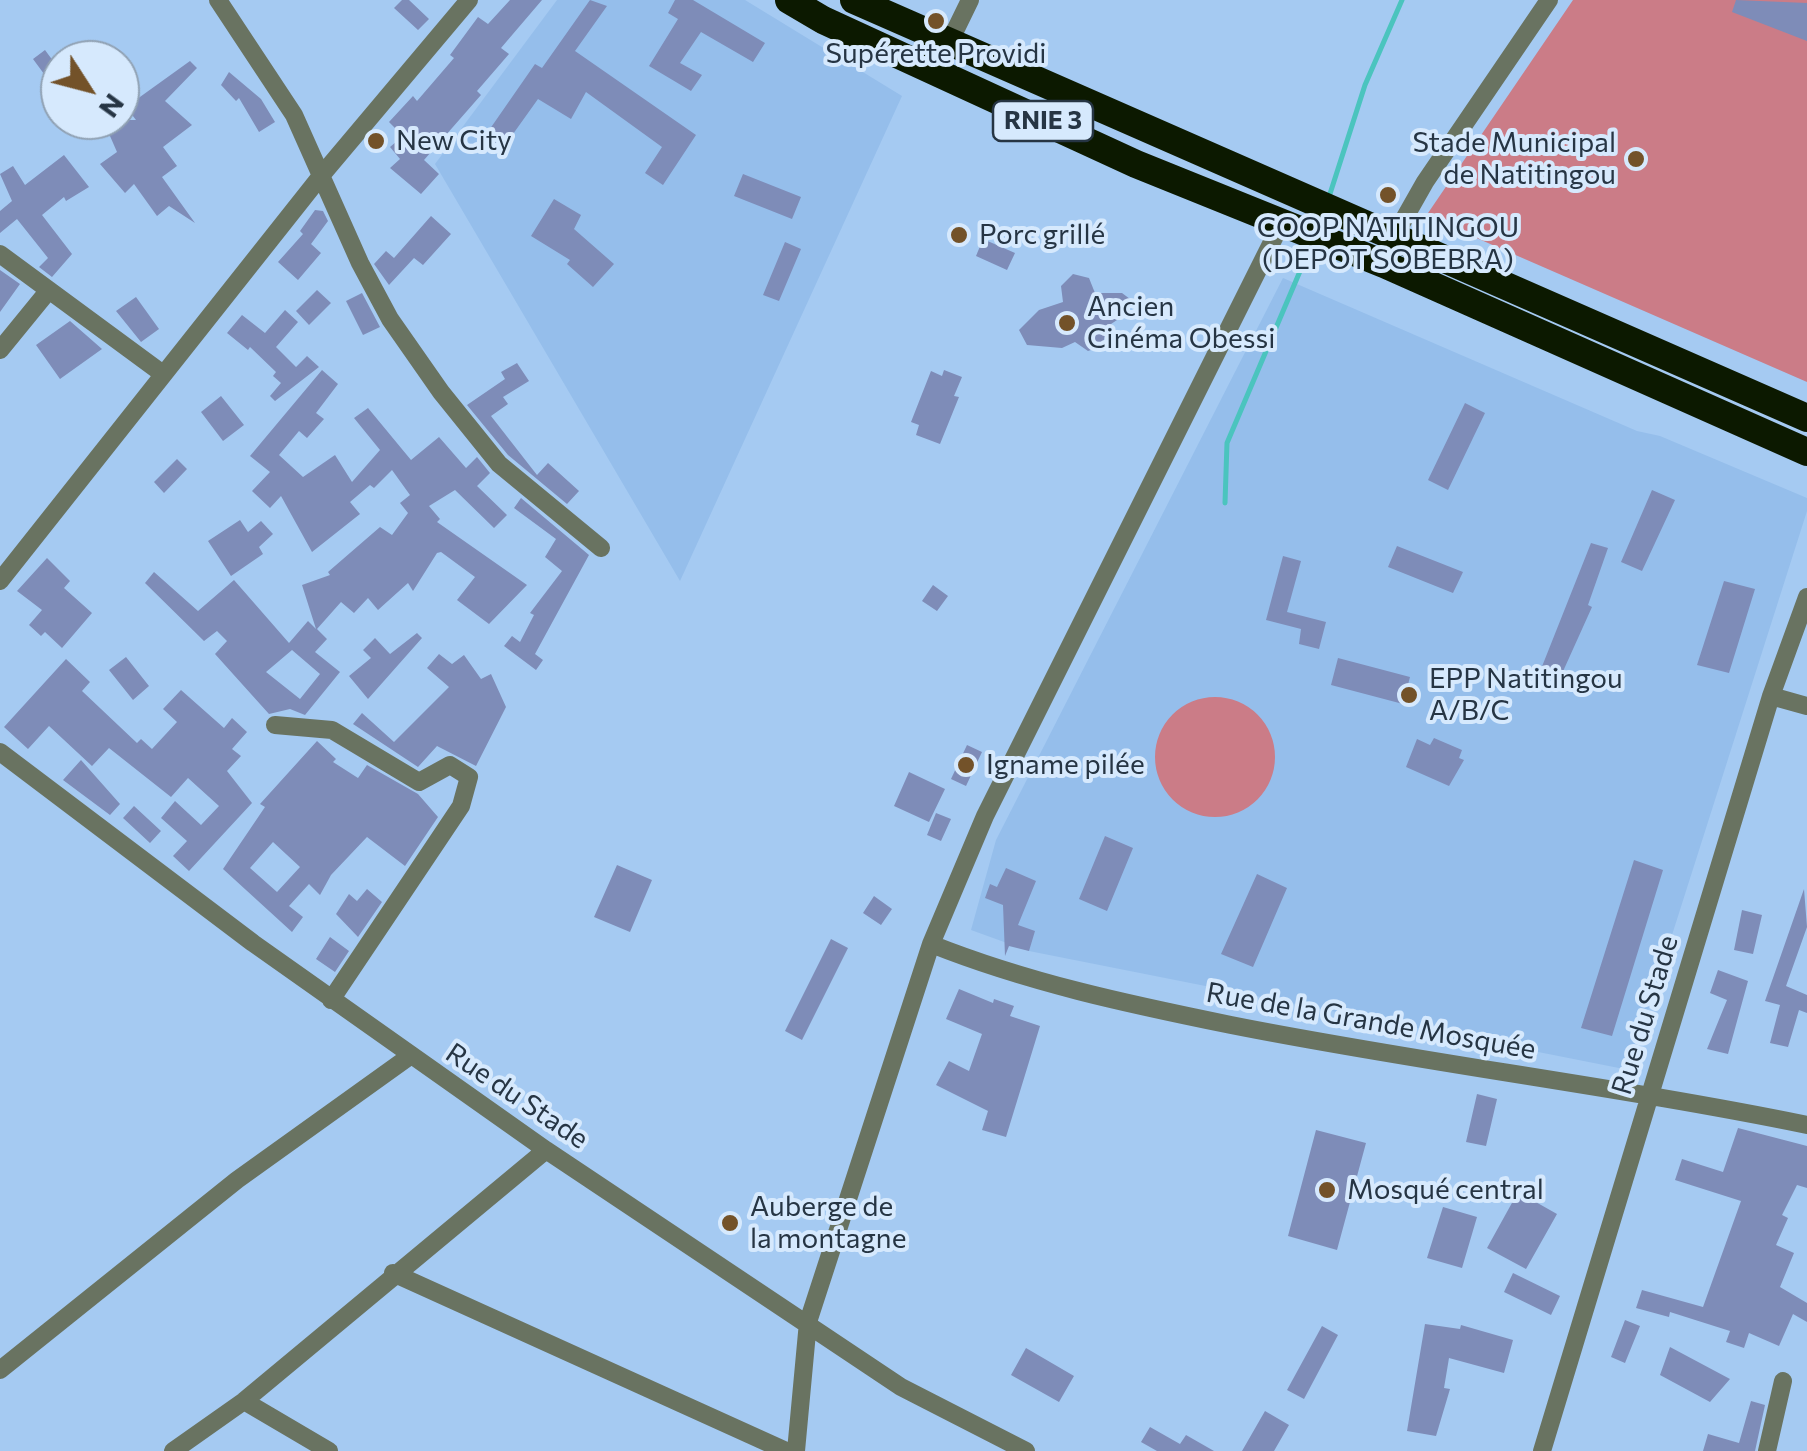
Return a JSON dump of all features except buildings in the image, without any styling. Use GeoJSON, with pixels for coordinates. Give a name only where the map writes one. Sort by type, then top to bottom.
{"type":"FeatureCollection","features":[{"type":"Feature","properties":{"kind":"highway","name":"RNIE 3"},"geometry":{"type":"LineString","coordinates":[[789,0],[1136,164],[1384,264],[1807,452]]}},
{"type":"Feature","properties":{"kind":"highway","name":"RNIE 3"},"geometry":{"type":"LineString","coordinates":[[854,0],[1807,418]]}},
{"type":"Feature","properties":{"kind":"highway"},"geometry":{"type":"LineString","coordinates":[[1136,164],[1150,132]]}},
{"type":"Feature","properties":{"kind":"street"},"geometry":{"type":"LineString","coordinates":[[218,0],[294,115],[390,319],[474,436],[523,486],[602,548]]}},
{"type":"Feature","properties":{"kind":"street"},"geometry":{"type":"LineString","coordinates":[[0,581],[320,176],[468,0]]}},
{"type":"Feature","properties":{"kind":"street"},"geometry":{"type":"LineString","coordinates":[[935,72],[970,0]]}},
{"type":"Feature","properties":{"kind":"street"},"geometry":{"type":"LineString","coordinates":[[1384,264],[1394,234],[1549,0]]}},
{"type":"Feature","properties":{"kind":"street"},"geometry":{"type":"LineString","coordinates":[[796,1451],[808,1322],[931,944],[986,816],[1303,232]]}},
{"type":"Feature","properties":{"kind":"street"},"geometry":{"type":"LineString","coordinates":[[0,254],[163,374]]}},
{"type":"Feature","properties":{"kind":"street"},"geometry":{"type":"LineString","coordinates":[[0,350],[49,290]]}},
{"type":"Feature","properties":{"kind":"street","name":"Rue du Stade"},"geometry":{"type":"LineString","coordinates":[[1542,1451],[1771,696],[1807,597]]}},
{"type":"Feature","properties":{"kind":"street"},"geometry":{"type":"LineString","coordinates":[[1771,696],[1807,706]]}},
{"type":"Feature","properties":{"kind":"street"},"geometry":{"type":"LineString","coordinates":[[275,725],[332,730],[419,782],[450,765],[469,778],[461,806],[332,1000]]}},
{"type":"Feature","properties":{"kind":"street","name":"Rue du Stade"},"geometry":{"type":"LineString","coordinates":[[0,752],[146,866],[546,1150],[901,1387],[1014,1448]]}},
{"type":"Feature","properties":{"kind":"street","name":"Rue de la Grande Mosquée"},"geometry":{"type":"LineString","coordinates":[[931,944],[1101,999],[1467,1068],[1650,1093],[1807,1125]]}},
{"type":"Feature","properties":{"kind":"street"},"geometry":{"type":"LineString","coordinates":[[0,1370],[236,1180],[410,1056]]}},
{"type":"Feature","properties":{"kind":"street"},"geometry":{"type":"LineString","coordinates":[[173,1451],[244,1400],[546,1150]]}},
{"type":"Feature","properties":{"kind":"street"},"geometry":{"type":"LineString","coordinates":[[393,1273],[786,1451]]}},
{"type":"Feature","properties":{"kind":"street"},"geometry":{"type":"LineString","coordinates":[[1767,1451],[1782,1382]]}},
{"type":"Feature","properties":{"kind":"street"},"geometry":{"type":"LineString","coordinates":[[244,1400],[329,1451]]}},
{"type":"Feature","properties":{"kind":"shaded area"},"geometry":{"type":"Polygon","coordinates":[[[557,0],[745,0],[902,96],[680,581],[435,164],[557,0]]]}},
{"type":"Feature","properties":{"kind":"shaded area","name":"Stade Municipal de Natitingou"},"geometry":{"type":"Polygon","coordinates":[[[1573,0],[1807,0],[1807,382],[1426,216],[1573,0]]]}},
{"type":"Feature","properties":{"kind":"shaded area","name":"EPP Natitingou A/B/C"},"geometry":{"type":"Polygon","coordinates":[[[1283,278],[1637,431],[1660,436],[1807,498],[1807,511],[1629,1070],[1029,951],[971,930],[996,840],[1283,278]]]}},
{"type":"Feature","properties":{"kind":"shaded area"},"geometry":{"type":"Polygon","coordinates":[[[1215,697],[1238,702],[1257,715],[1270,734],[1275,757],[1270,780],[1257,799],[1238,812],[1215,817],[1192,812],[1173,799],[1160,780],[1155,757],[1160,734],[1173,715],[1192,702],[1215,697]]]}},
{"type":"Feature","properties":{"kind":"waterway"},"geometry":{"type":"LineString","coordinates":[[1328,200],[1365,85],[1402,0]]}},
{"type":"Feature","properties":{"kind":"waterway"},"geometry":{"type":"LineString","coordinates":[[1225,503],[1227,443],[1312,243]]}},
{"type":"Feature","properties":{"kind":"place","name":"Supérette Providi"},"geometry":{"type":"Point","coordinates":[936,21]}},
{"type":"Feature","properties":{"kind":"place","name":"New City"},"geometry":{"type":"Point","coordinates":[376,141]}},
{"type":"Feature","properties":{"kind":"place","name":"Stade Municipal de Natitingou"},"geometry":{"type":"Point","coordinates":[1636,159]}},
{"type":"Feature","properties":{"kind":"place","name":"COOP NATITINGOU (DEPOT SOBEBRA)"},"geometry":{"type":"Point","coordinates":[1388,195]}},
{"type":"Feature","properties":{"kind":"place","name":"Porc grillé"},"geometry":{"type":"Point","coordinates":[959,235]}},
{"type":"Feature","properties":{"kind":"place","name":"Ancien Cinéma Obessi"},"geometry":{"type":"Point","coordinates":[1067,323]}},
{"type":"Feature","properties":{"kind":"place","name":"EPP Natitingou A/B/C"},"geometry":{"type":"Point","coordinates":[1409,695]}},
{"type":"Feature","properties":{"kind":"place","name":"Igname pilée"},"geometry":{"type":"Point","coordinates":[966,765]}},
{"type":"Feature","properties":{"kind":"place","name":"Mosqué central"},"geometry":{"type":"Point","coordinates":[1327,1190]}},
{"type":"Feature","properties":{"kind":"place","name":"Auberge de la montagne"},"geometry":{"type":"Point","coordinates":[730,1223]}}]}
